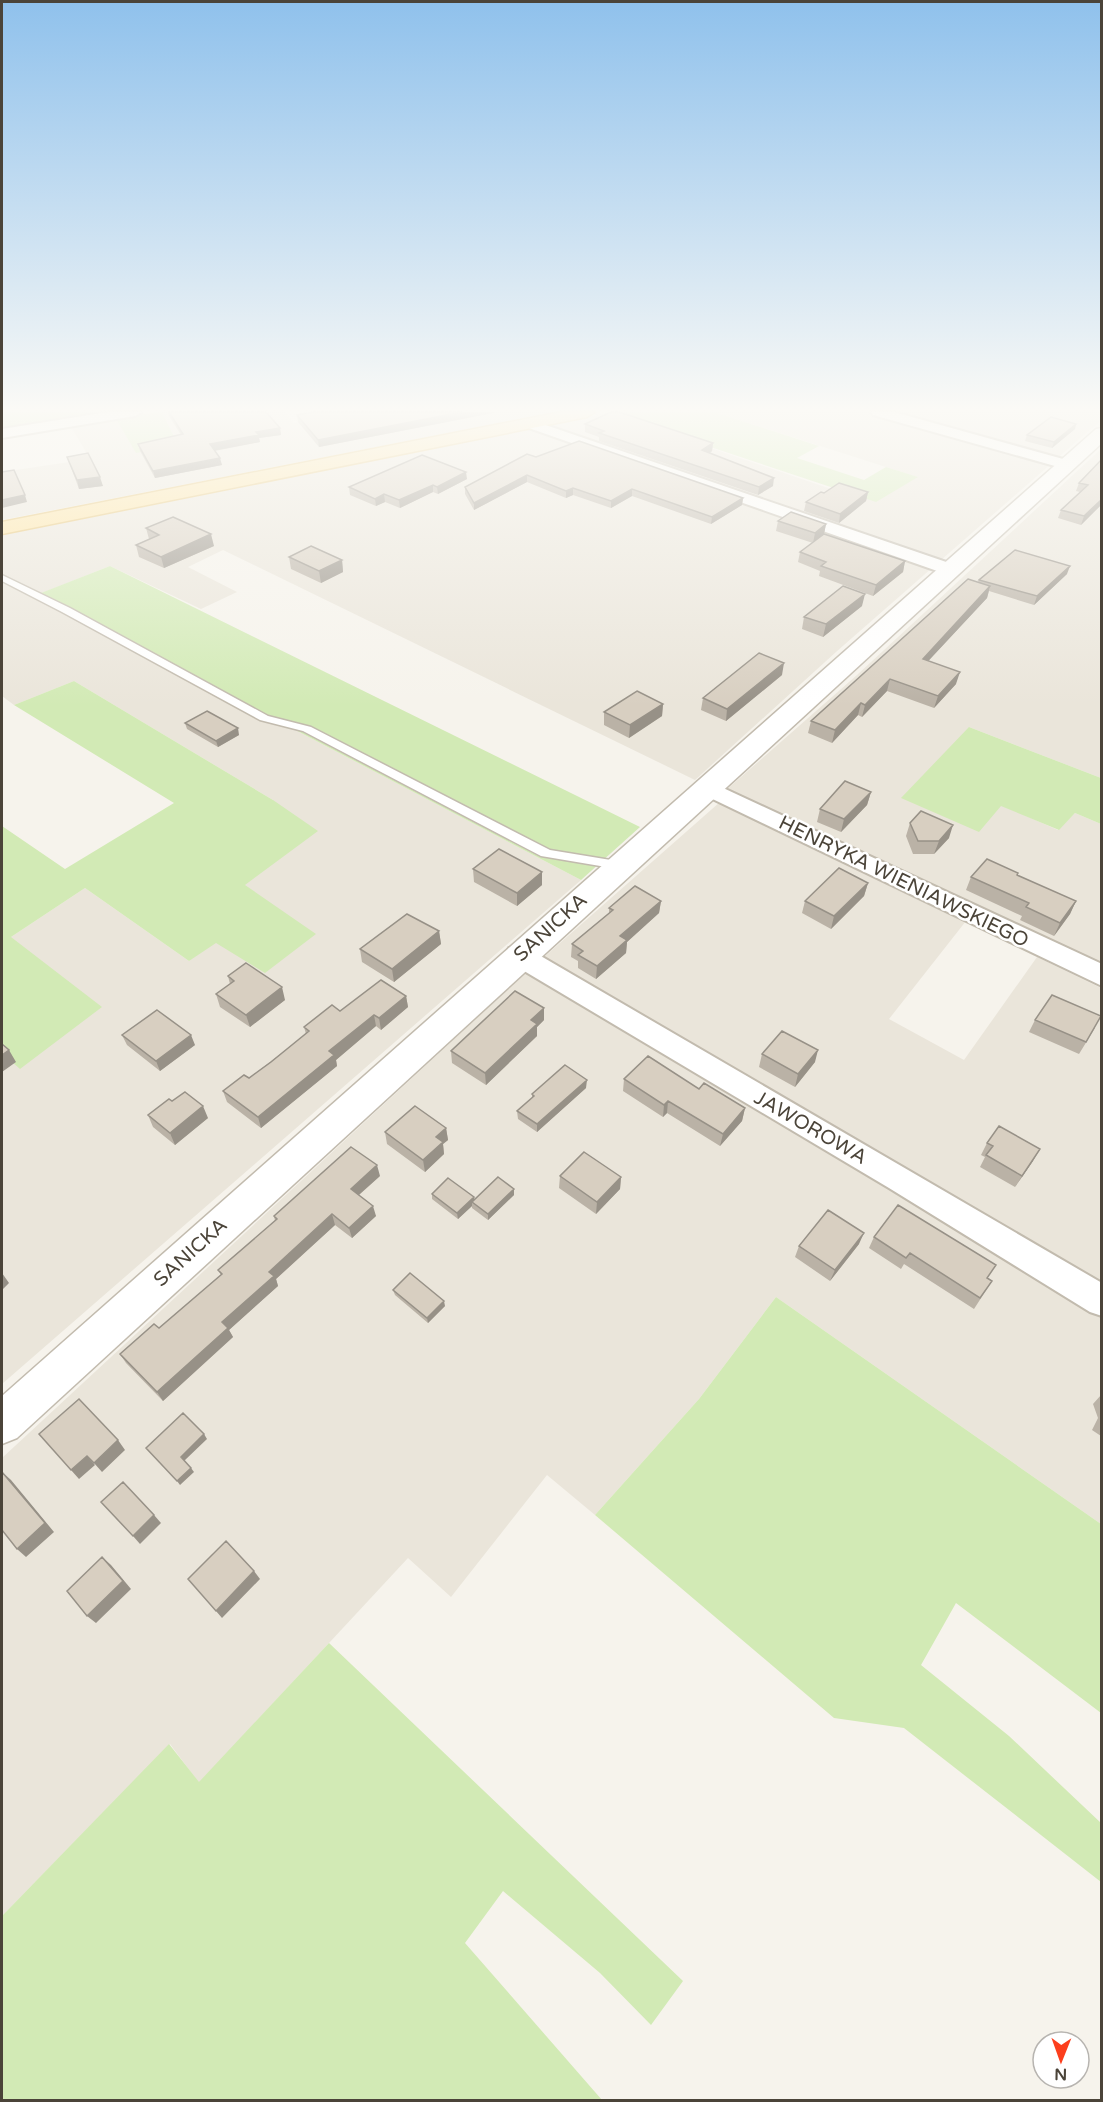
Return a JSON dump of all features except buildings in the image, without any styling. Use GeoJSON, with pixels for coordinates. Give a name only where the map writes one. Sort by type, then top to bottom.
{"type":"FeatureCollection","features":[{"type":"Feature","properties":{"kind":"main road"},"geometry":{"type":"LineString","coordinates":[[2,528],[93,510]]}},
{"type":"Feature","properties":{"kind":"street"},"geometry":{"type":"LineString","coordinates":[[779,510],[949,569]]}},
{"type":"Feature","properties":{"kind":"street","name":"SANICKA"},"geometry":{"type":"LineString","coordinates":[[2,1422],[618,865],[1016,510]]}},
{"type":"Feature","properties":{"kind":"street","name":"HENRYKA WIENIAWSKIEGO"},"geometry":{"type":"LineString","coordinates":[[706,787],[1101,976]]}},
{"type":"Feature","properties":{"kind":"street","name":"JAWOROWA"},"geometry":{"type":"LineString","coordinates":[[518,955],[890,1173],[1101,1301]]}},
{"type":"Feature","properties":{"kind":"lane"},"geometry":{"type":"LineString","coordinates":[[2,578],[264,718],[308,729],[546,853],[564,857],[597,859],[618,865]]}},
{"type":"Feature","properties":{"kind":"shaded area"},"geometry":{"type":"Polygon","coordinates":[[[2,510],[53,510],[2,520],[2,510]]]}},
{"type":"Feature","properties":{"kind":"shaded area"},"geometry":{"type":"Polygon","coordinates":[[[122,510],[998,510],[836,652],[695,780],[223,550],[188,567],[237,592],[201,609],[110,566],[42,593],[204,682],[581,880],[2,1384],[2,1053],[11,937],[85,888],[189,961],[245,885],[273,800],[74,681],[14,705],[2,696],[2,534],[122,510]]]}},
{"type":"Feature","properties":{"kind":"shaded area"},"geometry":{"type":"Polygon","coordinates":[[[1035,510],[1101,510],[1101,778],[969,727],[1001,805],[1058,830],[1075,813],[1101,824],[1101,968],[725,791],[857,675],[1035,510]]]}},
{"type":"Feature","properties":{"kind":"shaded area"},"geometry":{"type":"Polygon","coordinates":[[[720,802],[966,921],[889,1019],[964,1060],[1037,957],[1101,988],[1101,1524],[776,1297],[699,1399],[595,1515],[547,1475],[451,1597],[408,1558],[199,1783],[170,1744],[2,1916],[2,1458],[518,980],[720,802]]]}},
{"type":"Feature","properties":{"kind":"green space"},"geometry":{"type":"Polygon","coordinates":[[[110,566],[640,827],[581,880],[204,682],[41,593],[110,566]]]}},
{"type":"Feature","properties":{"kind":"green space"},"geometry":{"type":"Polygon","coordinates":[[[74,681],[273,800],[318,831],[245,885],[316,934],[265,973],[216,943],[189,961],[85,888],[11,937],[102,1007],[20,1069],[2,1053],[2,826],[65,869],[174,803],[14,705],[74,681]]]}},
{"type":"Feature","properties":{"kind":"green space"},"geometry":{"type":"Polygon","coordinates":[[[969,727],[1101,778],[1101,824],[1075,813],[1059,830],[1001,806],[979,832],[901,798],[969,727]]]}},
{"type":"Feature","properties":{"kind":"green space"},"geometry":{"type":"Polygon","coordinates":[[[776,1297],[1101,1524],[1101,1713],[956,1603],[921,1665],[1009,1736],[1101,1823],[1101,1882],[904,1728],[834,1718],[595,1515],[699,1399],[776,1297]]]}},
{"type":"Feature","properties":{"kind":"green space"},"geometry":{"type":"Polygon","coordinates":[[[329,1643],[683,1981],[651,2025],[600,1973],[503,1891],[465,1943],[602,2100],[2,2100],[2,1916],[169,1744],[199,1782],[329,1643]]]}}]}
